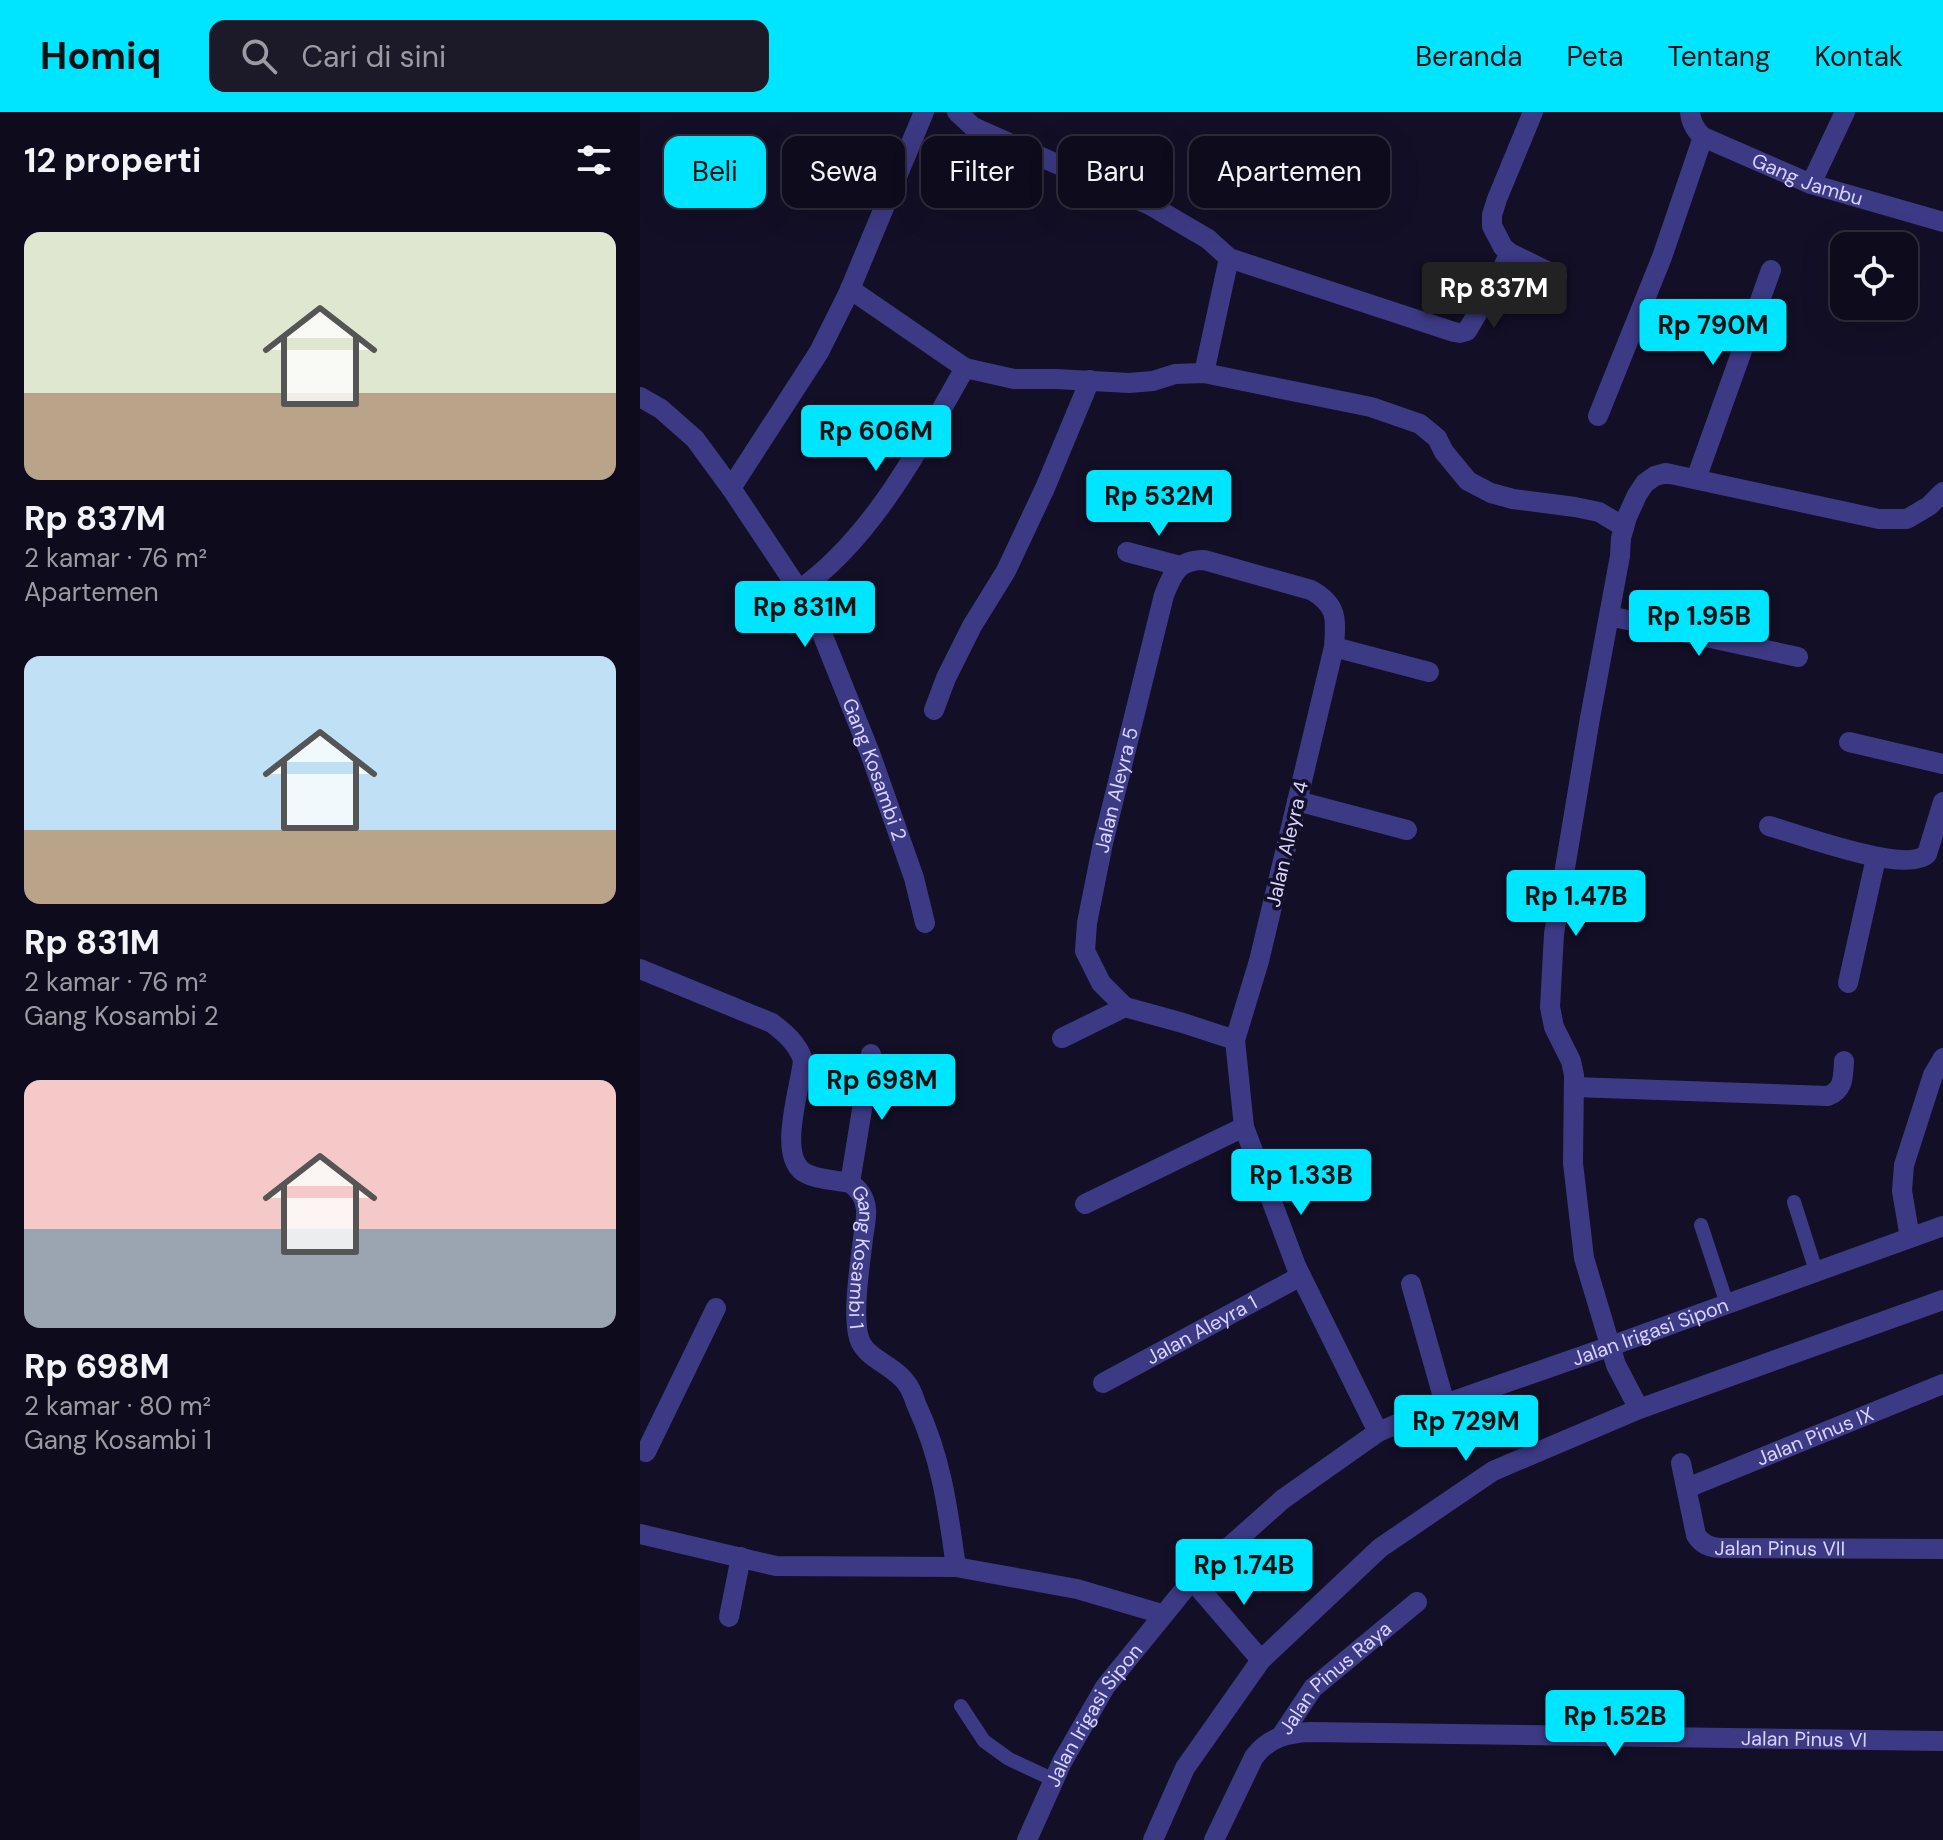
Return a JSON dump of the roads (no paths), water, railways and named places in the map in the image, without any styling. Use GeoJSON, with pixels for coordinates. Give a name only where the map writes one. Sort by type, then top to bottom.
{"type":"FeatureCollection","features":[{"type":"Feature","properties":{"kind":"street"},"geometry":{"type":"LineString","coordinates":[[731,488],[819,352],[850,289],[924,112]]}},
{"type":"Feature","properties":{"kind":"street"},"geometry":{"type":"LineString","coordinates":[[957,112],[973,127],[1150,205],[1208,239],[1229,258],[1460,333],[1467,331],[1510,253]]}},
{"type":"Feature","properties":{"kind":"street"},"geometry":{"type":"LineString","coordinates":[[1533,112],[1492,215],[1492,226],[1503,247],[1510,253],[1557,276]]}},
{"type":"Feature","properties":{"kind":"street"},"geometry":{"type":"LineString","coordinates":[[1598,416],[1662,257],[1703,137],[1695,131],[1690,112]]}},
{"type":"Feature","properties":{"kind":"street"},"geometry":{"type":"LineString","coordinates":[[1811,184],[1845,112]]}},
{"type":"Feature","properties":{"kind":"street","name":"Gang Jambu"},"geometry":{"type":"LineString","coordinates":[[1703,137],[1811,184],[1943,222]]}},
{"type":"Feature","properties":{"kind":"street"},"geometry":{"type":"LineString","coordinates":[[1204,373],[1229,258]]}},
{"type":"Feature","properties":{"kind":"street"},"geometry":{"type":"LineString","coordinates":[[1696,479],[1771,270]]}},
{"type":"Feature","properties":{"kind":"street"},"geometry":{"type":"LineString","coordinates":[[850,289],[965,368],[1014,379],[1141,382],[1175,374],[1204,373],[1371,407],[1420,424],[1437,438],[1444,452],[1468,481],[1491,493],[1599,512],[1624,527]]}},
{"type":"Feature","properties":{"kind":"street"},"geometry":{"type":"LineString","coordinates":[[799,590],[823,574],[880,508],[965,368]]}},
{"type":"Feature","properties":{"kind":"street"},"geometry":{"type":"LineString","coordinates":[[934,710],[972,626],[1006,571],[1090,380]]}},
{"type":"Feature","properties":{"kind":"street","name":"Gang Kosambi 2"},"geometry":{"type":"LineString","coordinates":[[640,397],[661,409],[695,439],[799,590],[819,626],[870,753],[914,878],[925,923]]}},
{"type":"Feature","properties":{"kind":"street"},"geometry":{"type":"LineString","coordinates":[[1639,1409],[1617,1365],[1584,1258],[1573,1163],[1574,1087],[1571,1061],[1554,1027],[1550,1007],[1554,934],[1624,527],[1645,483],[1666,473],[1879,519],[1907,519],[1929,506],[1943,492]]}},
{"type":"Feature","properties":{"kind":"street","name":"Jalan Aleyra 4"},"geometry":{"type":"LineString","coordinates":[[1127,552],[1180,566],[1191,560],[1204,560],[1311,590],[1324,597],[1336,618],[1334,647],[1259,961],[1235,1040]]}},
{"type":"Feature","properties":{"kind":"street","name":"Jalan Aleyra 5"},"geometry":{"type":"LineString","coordinates":[[1125,1007],[1101,983],[1085,951],[1087,923],[1103,843],[1164,595],[1180,566]]}},
{"type":"Feature","properties":{"kind":"street"},"geometry":{"type":"LineString","coordinates":[[1609,616],[1798,657]]}},
{"type":"Feature","properties":{"kind":"street"},"geometry":{"type":"LineString","coordinates":[[1334,647],[1429,672]]}},
{"type":"Feature","properties":{"kind":"street"},"geometry":{"type":"LineString","coordinates":[[1849,742],[1943,764]]}},
{"type":"Feature","properties":{"kind":"street"},"geometry":{"type":"LineString","coordinates":[[1297,801],[1407,830]]}},
{"type":"Feature","properties":{"kind":"street"},"geometry":{"type":"LineString","coordinates":[[1769,826],[1876,858],[1915,861],[1927,854],[1943,802]]}},
{"type":"Feature","properties":{"kind":"street"},"geometry":{"type":"LineString","coordinates":[[1848,983],[1876,858]]}},
{"type":"Feature","properties":{"kind":"street","name":"Gang Kosambi 1"},"geometry":{"type":"LineString","coordinates":[[640,969],[772,1023],[790,1037],[799,1049],[803,1060],[790,1139],[793,1159],[807,1174],[850,1183],[863,1198],[866,1209],[857,1285],[859,1340],[865,1349],[894,1369],[907,1383],[931,1436],[946,1494],[956,1567]]}},
{"type":"Feature","properties":{"kind":"street"},"geometry":{"type":"LineString","coordinates":[[1062,1038],[1125,1007],[1235,1040],[1244,1127],[1301,1276],[1378,1432]]}},
{"type":"Feature","properties":{"kind":"street"},"geometry":{"type":"LineString","coordinates":[[850,1183],[871,1054]]}},
{"type":"Feature","properties":{"kind":"street"},"geometry":{"type":"LineString","coordinates":[[1910,1238],[1902,1191],[1904,1165],[1933,1075],[1943,1058]]}},
{"type":"Feature","properties":{"kind":"street"},"geometry":{"type":"LineString","coordinates":[[1574,1087],[1828,1096],[1841,1087],[1844,1061]]}},
{"type":"Feature","properties":{"kind":"street"},"geometry":{"type":"LineString","coordinates":[[1085,1204],[1244,1127]]}},
{"type":"Feature","properties":{"kind":"street","name":"Jalan Irigasi Sipon"},"geometry":{"type":"LineString","coordinates":[[1027,1840],[1062,1762],[1105,1687],[1162,1614],[1198,1588],[1283,1499],[1378,1432],[1445,1404],[1617,1365],[1727,1304],[1943,1226]]}},
{"type":"Feature","properties":{"kind":"street","name":"Jalan Aleyra 1"},"geometry":{"type":"LineString","coordinates":[[1103,1383],[1301,1276]]}},
{"type":"Feature","properties":{"kind":"street"},"geometry":{"type":"LineString","coordinates":[[1411,1284],[1445,1404]]}},
{"type":"Feature","properties":{"kind":"street"},"geometry":{"type":"LineString","coordinates":[[1153,1840],[1185,1768],[1255,1654],[1380,1548],[1493,1471],[1639,1409],[1943,1300]]}},
{"type":"Feature","properties":{"kind":"street"},"geometry":{"type":"LineString","coordinates":[[642,1456],[716,1308]]}},
{"type":"Feature","properties":{"kind":"street","name":"Jalan Pinus IX"},"geometry":{"type":"LineString","coordinates":[[1687,1488],[1943,1384]]}},
{"type":"Feature","properties":{"kind":"street","name":"Jalan Pinus VII"},"geometry":{"type":"LineString","coordinates":[[1681,1463],[1696,1535],[1700,1542],[1715,1548],[1943,1549]]}},
{"type":"Feature","properties":{"kind":"street"},"geometry":{"type":"LineString","coordinates":[[640,1534],[776,1566],[956,1567],[1077,1589],[1162,1614]]}},
{"type":"Feature","properties":{"kind":"street"},"geometry":{"type":"LineString","coordinates":[[729,1617],[741,1557]]}},
{"type":"Feature","properties":{"kind":"street"},"geometry":{"type":"LineString","coordinates":[[1198,1588],[1255,1654]]}},
{"type":"Feature","properties":{"kind":"street","name":"Jalan Pinus Raya"},"geometry":{"type":"LineString","coordinates":[[1214,1840],[1254,1757],[1269,1741],[1281,1736],[1313,1688],[1417,1602]]}},
{"type":"Feature","properties":{"kind":"street","name":"Jalan Pinus VI"},"geometry":{"type":"LineString","coordinates":[[1281,1736],[1310,1732],[1943,1741]]}},
{"type":"Feature","properties":{"kind":"lane"},"geometry":{"type":"LineString","coordinates":[[1794,1202],[1816,1271]]}},
{"type":"Feature","properties":{"kind":"lane"},"geometry":{"type":"LineString","coordinates":[[1701,1225],[1727,1304]]}},
{"type":"Feature","properties":{"kind":"lane"},"geometry":{"type":"LineString","coordinates":[[961,1706],[984,1741],[1009,1759],[1054,1780]]}}]}
